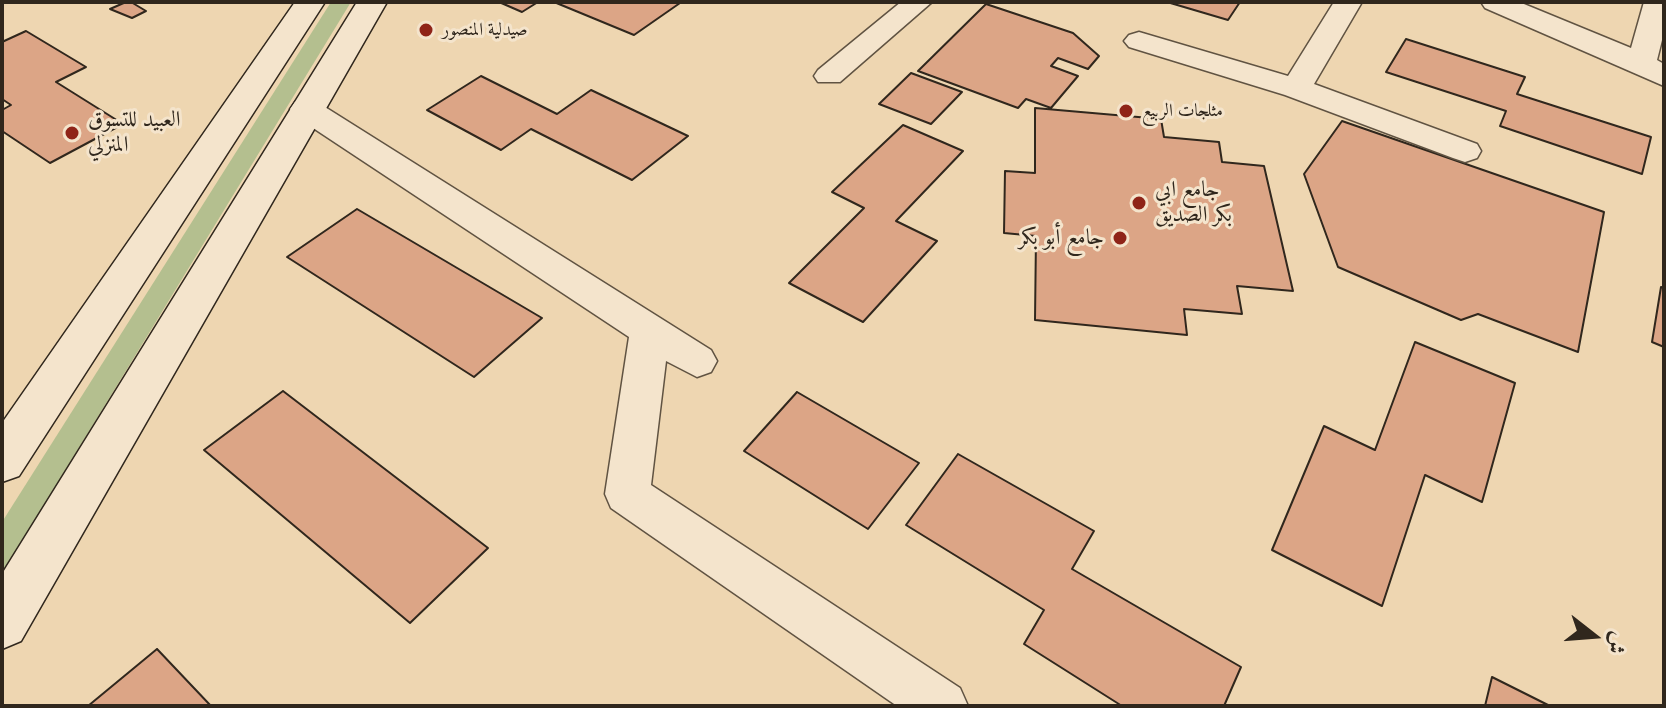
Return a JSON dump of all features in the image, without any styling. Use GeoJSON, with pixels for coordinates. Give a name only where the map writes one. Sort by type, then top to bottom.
{"type":"FeatureCollection","features":[{"type":"Feature","properties":{"kind":"main road"},"geometry":{"type":"LineString","coordinates":[[2,462],[310,2]]}},
{"type":"Feature","properties":{"kind":"main road"},"geometry":{"type":"LineString","coordinates":[[2,623],[372,2]]}},
{"type":"Feature","properties":{"kind":"street"},"geometry":{"type":"LineString","coordinates":[[829,76],[918,2]]}},
{"type":"Feature","properties":{"kind":"street"},"geometry":{"type":"LineString","coordinates":[[1296,88],[1348,2]]}},
{"type":"Feature","properties":{"kind":"street"},"geometry":{"type":"LineString","coordinates":[[1495,2],[1652,70],[1658,2]]}},
{"type":"Feature","properties":{"kind":"street"},"geometry":{"type":"LineString","coordinates":[[1139,41],[1296,88],[1465,151]]}},
{"type":"Feature","properties":{"kind":"street"},"geometry":{"type":"LineString","coordinates":[[306,109],[697,361]]}},
{"type":"Feature","properties":{"kind":"street"},"geometry":{"type":"LineString","coordinates":[[650,331],[627,494],[942,706]]}},
{"type":"Feature","properties":{"kind":"green space"},"geometry":{"type":"Polygon","coordinates":[[[331,2],[351,2],[2,574],[2,522],[331,2]]]}},
{"type":"Feature","properties":{"kind":"building"},"geometry":{"type":"Polygon","coordinates":[[[126,2],[146,11],[132,18],[110,9],[126,2]]]}},
{"type":"Feature","properties":{"kind":"building"},"geometry":{"type":"Polygon","coordinates":[[[499,2],[538,2],[522,12],[499,2]]]}},
{"type":"Feature","properties":{"kind":"building"},"geometry":{"type":"Polygon","coordinates":[[[554,2],[678,2],[680,3],[634,35],[554,2]]]}},
{"type":"Feature","properties":{"kind":"building"},"geometry":{"type":"Polygon","coordinates":[[[1167,2],[1240,2],[1228,20],[1167,2]]]}},
{"type":"Feature","properties":{"kind":"building"},"geometry":{"type":"Polygon","coordinates":[[[986,4],[1073,33],[1099,56],[1088,69],[1058,58],[1051,66],[1078,76],[1051,108],[1026,99],[1018,108],[918,71],[986,4]]]}},
{"type":"Feature","properties":{"kind":"building"},"geometry":{"type":"Polygon","coordinates":[[[26,31],[86,67],[56,82],[123,124],[50,163],[2,131],[2,110],[11,105],[2,99],[2,42],[26,31]]]}},
{"type":"Feature","properties":{"kind":"building"},"geometry":{"type":"Polygon","coordinates":[[[1406,39],[1525,77],[1517,94],[1651,137],[1642,174],[1500,126],[1506,111],[1386,72],[1406,39]]]}},
{"type":"Feature","properties":{"kind":"building"},"geometry":{"type":"Polygon","coordinates":[[[911,73],[962,92],[931,124],[879,104],[911,73]]]}},
{"type":"Feature","properties":{"kind":"building"},"geometry":{"type":"Polygon","coordinates":[[[481,76],[557,114],[591,90],[688,136],[632,180],[531,129],[501,150],[427,110],[481,76]]]}},
{"type":"Feature","properties":{"kind":"building","name":"جامع ابي بكر الصديق"},"geometry":{"type":"Polygon","coordinates":[[[1035,108],[1161,119],[1164,137],[1219,142],[1222,162],[1264,166],[1293,291],[1237,286],[1242,314],[1184,309],[1187,335],[1035,320],[1036,236],[1004,233],[1005,171],[1035,173],[1035,108]]]}},
{"type":"Feature","properties":{"kind":"building"},"geometry":{"type":"Polygon","coordinates":[[[1342,121],[1604,212],[1578,352],[1478,314],[1461,320],[1338,267],[1304,174],[1342,121]]]}},
{"type":"Feature","properties":{"kind":"building"},"geometry":{"type":"Polygon","coordinates":[[[903,125],[963,151],[896,221],[937,241],[863,322],[789,283],[864,208],[832,192],[903,125]]]}},
{"type":"Feature","properties":{"kind":"building"},"geometry":{"type":"Polygon","coordinates":[[[357,209],[542,318],[474,377],[287,257],[357,209]]]}},
{"type":"Feature","properties":{"kind":"building"},"geometry":{"type":"Polygon","coordinates":[[[1661,287],[1664,288],[1664,347],[1652,342],[1661,287]]]}},
{"type":"Feature","properties":{"kind":"building"},"geometry":{"type":"Polygon","coordinates":[[[1415,342],[1515,383],[1482,502],[1425,475],[1382,606],[1272,550],[1324,426],[1375,450],[1415,342]]]}},
{"type":"Feature","properties":{"kind":"building"},"geometry":{"type":"Polygon","coordinates":[[[283,391],[488,548],[410,623],[204,450],[283,391]]]}},
{"type":"Feature","properties":{"kind":"building"},"geometry":{"type":"Polygon","coordinates":[[[797,392],[919,463],[868,529],[744,451],[797,392]]]}},
{"type":"Feature","properties":{"kind":"building"},"geometry":{"type":"Polygon","coordinates":[[[958,454],[1094,531],[1072,569],[1241,667],[1224,706],[1122,706],[1024,644],[1044,610],[906,525],[958,454]]]}},
{"type":"Feature","properties":{"kind":"building"},"geometry":{"type":"Polygon","coordinates":[[[157,649],[211,706],[88,706],[157,649]]]}},
{"type":"Feature","properties":{"kind":"building"},"geometry":{"type":"Polygon","coordinates":[[[1492,677],[1550,706],[1485,706],[1492,677]]]}},
{"type":"Feature","properties":{"kind":"place","name":"صيدلية المنصور"},"geometry":{"type":"Point","coordinates":[426,30]}},
{"type":"Feature","properties":{"kind":"place","name":"مثلجات الربيع"},"geometry":{"type":"Point","coordinates":[1126,111]}},
{"type":"Feature","properties":{"kind":"place","name":"العبيد للتسوق المنزلي"},"geometry":{"type":"Point","coordinates":[72,133]}},
{"type":"Feature","properties":{"kind":"place","name":"جامع ابي بكر الصديق"},"geometry":{"type":"Point","coordinates":[1139,203]}},
{"type":"Feature","properties":{"kind":"place","name":"جامع أبو بكر"},"geometry":{"type":"Point","coordinates":[1120,238]}}]}
